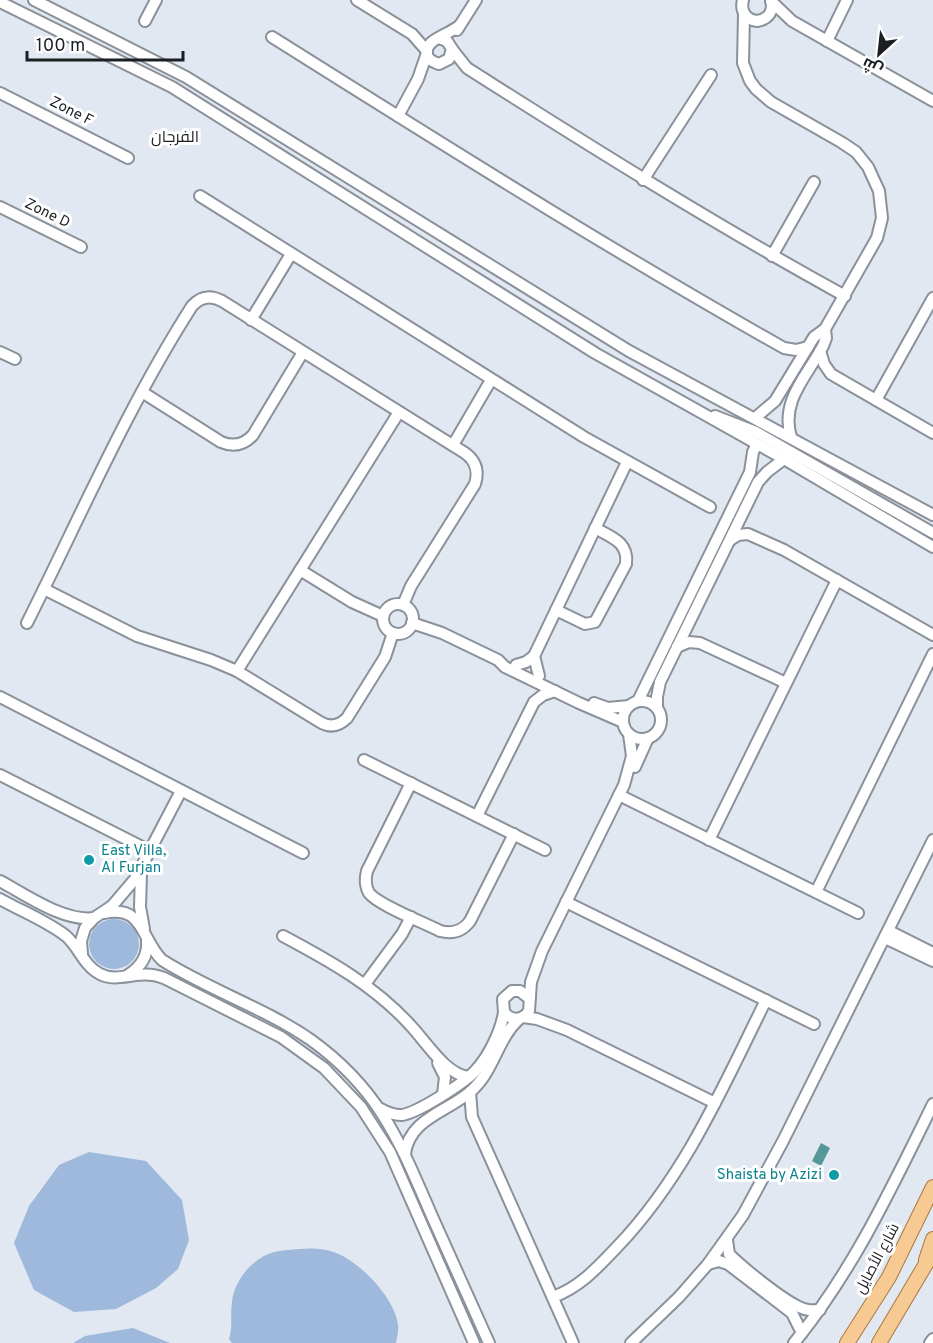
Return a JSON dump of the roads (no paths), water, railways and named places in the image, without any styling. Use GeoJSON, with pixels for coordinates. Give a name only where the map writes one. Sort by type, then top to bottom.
{"type":"FeatureCollection","features":[{"type":"Feature","properties":{"kind":"main road","name":"شارع الأصايل"},"geometry":{"type":"LineString","coordinates":[[847,1343],[889,1277],[933,1187]]}},
{"type":"Feature","properties":{"kind":"main road"},"geometry":{"type":"LineString","coordinates":[[923,1268],[933,1239]]}},
{"type":"Feature","properties":{"kind":"main road"},"geometry":{"type":"LineString","coordinates":[[879,1343],[933,1252]]}},
{"type":"Feature","properties":{"kind":"street"},"geometry":{"type":"LineString","coordinates":[[34,0],[186,77],[607,338],[933,515]]}},
{"type":"Feature","properties":{"kind":"street"},"geometry":{"type":"LineString","coordinates":[[145,21],[156,0]]}},
{"type":"Feature","properties":{"kind":"street"},"geometry":{"type":"LineString","coordinates":[[357,0],[412,34],[430,59],[440,64],[467,68]]}},
{"type":"Feature","properties":{"kind":"street"},"geometry":{"type":"LineString","coordinates":[[418,79],[449,59],[459,26],[476,0]]}},
{"type":"Feature","properties":{"kind":"street"},"geometry":{"type":"LineString","coordinates":[[743,0],[743,63],[750,81],[771,102],[849,147],[868,166],[876,183],[882,209],[880,228],[872,248],[825,329],[817,334],[775,401],[755,418]]}},
{"type":"Feature","properties":{"kind":"street"},"geometry":{"type":"LineString","coordinates":[[744,36],[764,19],[772,8],[771,0]]}},
{"type":"Feature","properties":{"kind":"street"},"geometry":{"type":"LineString","coordinates":[[771,0],[792,21],[933,101]]}},
{"type":"Feature","properties":{"kind":"street"},"geometry":{"type":"LineString","coordinates":[[827,41],[847,0]]}},
{"type":"Feature","properties":{"kind":"street"},"geometry":{"type":"LineString","coordinates":[[0,2],[172,87],[556,330],[784,459],[933,547]]}},
{"type":"Feature","properties":{"kind":"street"},"geometry":{"type":"LineString","coordinates":[[744,14],[753,21],[764,19],[792,21]]}},
{"type":"Feature","properties":{"kind":"street"},"geometry":{"type":"LineString","coordinates":[[398,116],[418,79],[429,44],[459,26]]}},
{"type":"Feature","properties":{"kind":"street"},"geometry":{"type":"LineString","coordinates":[[412,34],[447,41],[467,68],[643,180],[845,296]]}},
{"type":"Feature","properties":{"kind":"street"},"geometry":{"type":"LineString","coordinates":[[272,37],[611,248],[784,348],[796,350],[808,347]]}},
{"type":"Feature","properties":{"kind":"street"},"geometry":{"type":"LineString","coordinates":[[643,180],[711,75]]}},
{"type":"Feature","properties":{"kind":"street","name":"Zone F"},"geometry":{"type":"LineString","coordinates":[[0,93],[128,158]]}},
{"type":"Feature","properties":{"kind":"street"},"geometry":{"type":"LineString","coordinates":[[772,256],[814,182]]}},
{"type":"Feature","properties":{"kind":"street"},"geometry":{"type":"LineString","coordinates":[[200,196],[491,380],[627,462],[710,507]]}},
{"type":"Feature","properties":{"kind":"street","name":"Zone D"},"geometry":{"type":"LineString","coordinates":[[0,207],[81,247]]}},
{"type":"Feature","properties":{"kind":"street"},"geometry":{"type":"LineString","coordinates":[[251,320],[291,254]]}},
{"type":"Feature","properties":{"kind":"street"},"geometry":{"type":"LineString","coordinates":[[27,623],[142,392],[196,302],[206,297],[217,299],[453,445],[473,461],[477,478],[411,586],[403,605]]}},
{"type":"Feature","properties":{"kind":"street"},"geometry":{"type":"LineString","coordinates":[[876,400],[933,298]]}},
{"type":"Feature","properties":{"kind":"street"},"geometry":{"type":"LineString","coordinates":[[792,437],[788,424],[790,403],[820,351],[826,338],[825,329]]}},
{"type":"Feature","properties":{"kind":"street"},"geometry":{"type":"LineString","coordinates":[[784,348],[791,358],[791,374]]}},
{"type":"Feature","properties":{"kind":"street"},"geometry":{"type":"LineString","coordinates":[[820,351],[824,364],[831,374],[933,433]]}},
{"type":"Feature","properties":{"kind":"street"},"geometry":{"type":"LineString","coordinates":[[0,352],[15,359]]}},
{"type":"Feature","properties":{"kind":"street"},"geometry":{"type":"LineString","coordinates":[[142,392],[221,442],[231,445],[241,444],[253,435],[303,352]]}},
{"type":"Feature","properties":{"kind":"street"},"geometry":{"type":"LineString","coordinates":[[791,374],[802,383]]}},
{"type":"Feature","properties":{"kind":"street"},"geometry":{"type":"LineString","coordinates":[[802,383],[820,375],[831,374]]}},
{"type":"Feature","properties":{"kind":"street"},"geometry":{"type":"LineString","coordinates":[[453,445],[491,380]]}},
{"type":"Feature","properties":{"kind":"street"},"geometry":{"type":"LineString","coordinates":[[698,411],[727,419],[756,432],[933,533]]}},
{"type":"Feature","properties":{"kind":"street"},"geometry":{"type":"LineString","coordinates":[[237,671],[399,412]]}},
{"type":"Feature","properties":{"kind":"street"},"geometry":{"type":"LineString","coordinates":[[623,722],[624,713],[633,704],[739,495],[750,472],[753,452],[757,444]]}},
{"type":"Feature","properties":{"kind":"street"},"geometry":{"type":"LineString","coordinates":[[657,708],[658,687],[748,504],[762,477],[784,459]]}},
{"type":"Feature","properties":{"kind":"street"},"geometry":{"type":"LineString","coordinates":[[516,665],[534,656],[627,462]]}},
{"type":"Feature","properties":{"kind":"street"},"geometry":{"type":"LineString","coordinates":[[739,495],[748,504]]}},
{"type":"Feature","properties":{"kind":"street"},"geometry":{"type":"LineString","coordinates":[[748,504],[746,519],[752,528],[778,543],[784,550]]}},
{"type":"Feature","properties":{"kind":"street"},"geometry":{"type":"LineString","coordinates":[[556,610],[585,624],[595,622],[626,564],[626,551],[623,545],[595,528]]}},
{"type":"Feature","properties":{"kind":"street"},"geometry":{"type":"LineString","coordinates":[[730,540],[738,535],[748,534],[784,550],[933,635]]}},
{"type":"Feature","properties":{"kind":"street"},"geometry":{"type":"LineString","coordinates":[[300,570],[352,602],[383,616]]}},
{"type":"Feature","properties":{"kind":"street"},"geometry":{"type":"LineString","coordinates":[[709,840],[837,580]]}},
{"type":"Feature","properties":{"kind":"street"},"geometry":{"type":"LineString","coordinates":[[44,589],[137,636],[237,671],[320,722],[334,726],[347,718],[385,657],[393,633]]}},
{"type":"Feature","properties":{"kind":"street"},"geometry":{"type":"LineString","coordinates":[[403,605],[412,614],[412,622],[405,632],[393,633],[384,624],[383,616],[389,607],[403,605]]}},
{"type":"Feature","properties":{"kind":"street"},"geometry":{"type":"LineString","coordinates":[[690,621],[698,636],[786,683]]}},
{"type":"Feature","properties":{"kind":"street"},"geometry":{"type":"LineString","coordinates":[[379,1107],[390,1113],[408,1114],[469,1077],[486,1056],[501,1024],[504,1012],[503,999],[523,981],[542,951],[621,790],[632,756],[630,734],[623,722],[535,678],[505,667],[498,660],[442,633],[412,622]]}},
{"type":"Feature","properties":{"kind":"street"},"geometry":{"type":"LineString","coordinates":[[677,647],[684,643],[694,642],[730,655]]}},
{"type":"Feature","properties":{"kind":"street"},"geometry":{"type":"LineString","coordinates":[[816,892],[933,654]]}},
{"type":"Feature","properties":{"kind":"street"},"geometry":{"type":"LineString","coordinates":[[477,816],[534,702],[534,656]]}},
{"type":"Feature","properties":{"kind":"street"},"geometry":{"type":"LineString","coordinates":[[498,660],[505,660],[516,665],[555,691],[580,701],[608,708],[647,701],[657,708],[662,717],[660,728],[648,738],[631,778],[621,790]]}},
{"type":"Feature","properties":{"kind":"street"},"geometry":{"type":"LineString","coordinates":[[534,702],[543,695],[555,691]]}},
{"type":"Feature","properties":{"kind":"street"},"geometry":{"type":"LineString","coordinates":[[0,697],[303,853]]}},
{"type":"Feature","properties":{"kind":"street"},"geometry":{"type":"LineString","coordinates":[[630,734],[638,738],[648,738]]}},
{"type":"Feature","properties":{"kind":"street"},"geometry":{"type":"LineString","coordinates":[[364,760],[545,850]]}},
{"type":"Feature","properties":{"kind":"street"},"geometry":{"type":"LineString","coordinates":[[0,775],[150,851]]}},
{"type":"Feature","properties":{"kind":"street"},"geometry":{"type":"LineString","coordinates":[[411,783],[367,871],[365,882],[373,897],[411,917],[445,932],[459,931],[467,925],[514,834]]}},
{"type":"Feature","properties":{"kind":"street"},"geometry":{"type":"LineString","coordinates":[[82,954],[82,934],[128,889],[141,870],[181,790]]}},
{"type":"Feature","properties":{"kind":"street"},"geometry":{"type":"LineString","coordinates":[[621,790],[709,840],[858,913]]}},
{"type":"Feature","properties":{"kind":"street"},"geometry":{"type":"LineString","coordinates":[[631,1343],[672,1304],[727,1240],[773,1160],[933,840]]}},
{"type":"Feature","properties":{"kind":"street"},"geometry":{"type":"LineString","coordinates":[[121,977],[135,971],[146,952],[140,894],[141,870]]}},
{"type":"Feature","properties":{"kind":"street"},"geometry":{"type":"LineString","coordinates":[[0,881],[67,916],[80,919],[117,912],[124,913],[136,920],[156,954],[171,966],[288,1026],[309,1039],[347,1070],[379,1107],[405,1154],[489,1343]]}},
{"type":"Feature","properties":{"kind":"street"},"geometry":{"type":"LineString","coordinates":[[0,899],[60,931],[72,942],[87,963],[102,975],[111,978],[144,973],[164,978],[281,1037],[317,1063],[343,1087],[361,1107],[390,1152],[474,1343]]}},
{"type":"Feature","properties":{"kind":"street"},"geometry":{"type":"LineString","coordinates":[[566,902],[814,1024]]}},
{"type":"Feature","properties":{"kind":"street"},"geometry":{"type":"LineString","coordinates":[[365,984],[402,934],[411,917]]}},
{"type":"Feature","properties":{"kind":"street"},"geometry":{"type":"LineString","coordinates":[[887,935],[933,952]]}},
{"type":"Feature","properties":{"kind":"street"},"geometry":{"type":"LineString","coordinates":[[887,935],[933,962]]}},
{"type":"Feature","properties":{"kind":"street"},"geometry":{"type":"LineString","coordinates":[[282,936],[333,963],[365,984],[397,1011],[451,1072],[469,1077]]}},
{"type":"Feature","properties":{"kind":"street"},"geometry":{"type":"LineString","coordinates":[[405,1154],[414,1129],[470,1092],[486,1075],[508,1032],[529,1011],[531,982],[542,951]]}},
{"type":"Feature","properties":{"kind":"street"},"geometry":{"type":"LineString","coordinates":[[512,991],[520,991],[538,1012],[567,1030],[715,1103]]}},
{"type":"Feature","properties":{"kind":"street"},"geometry":{"type":"LineString","coordinates":[[553,1297],[586,1278],[635,1229],[684,1162],[766,1000]]}},
{"type":"Feature","properties":{"kind":"street"},"geometry":{"type":"LineString","coordinates":[[504,1012],[512,1018],[537,1019],[567,1030]]}},
{"type":"Feature","properties":{"kind":"street"},"geometry":{"type":"LineString","coordinates":[[429,1047],[445,1077],[439,1096],[442,1110]]}},
{"type":"Feature","properties":{"kind":"street"},"geometry":{"type":"LineString","coordinates":[[470,1092],[472,1116],[573,1343]]}},
{"type":"Feature","properties":{"kind":"street"},"geometry":{"type":"LineString","coordinates":[[453,1104],[472,1116]]}},
{"type":"Feature","properties":{"kind":"street"},"geometry":{"type":"LineString","coordinates":[[794,1343],[820,1310],[861,1246],[933,1104]]}},
{"type":"Feature","properties":{"kind":"street"},"geometry":{"type":"LineString","coordinates":[[727,1240],[729,1254],[764,1282],[796,1306],[808,1310],[820,1310]]}},
{"type":"Feature","properties":{"kind":"street"},"geometry":{"type":"LineString","coordinates":[[708,1264],[718,1261],[728,1264],[792,1313],[802,1333]]}},
{"type":"Feature","properties":{"kind":"street"},"geometry":{"type":"LineString","coordinates":[[930,1343],[933,1339]]}},
{"type":"Feature","properties":{"kind":"place","name":"East Villa, Al Furjan"},"geometry":{"type":"Point","coordinates":[89,860]}},
{"type":"Feature","properties":{"kind":"place","name":"Shaista by Azizi"},"geometry":{"type":"Point","coordinates":[834,1175]}},
{"type":"Feature","properties":{"kind":"district","name":"الفرجان"},"geometry":{"type":"Point","coordinates":[175,138]}}]}
